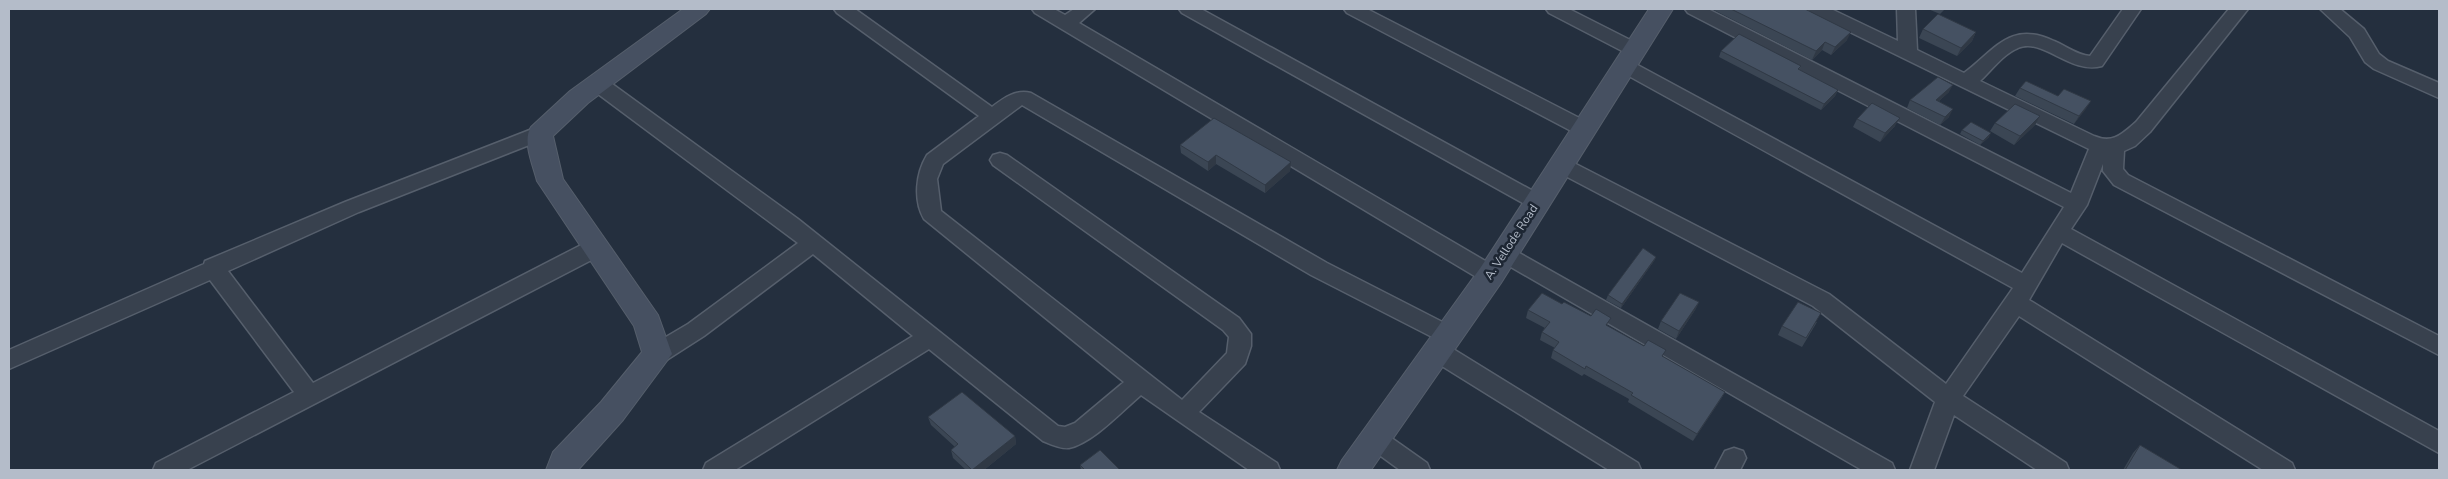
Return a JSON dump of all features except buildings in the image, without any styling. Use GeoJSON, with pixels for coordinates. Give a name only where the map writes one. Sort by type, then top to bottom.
{"type":"FeatureCollection","features":[{"type":"Feature","properties":{"kind":"street"},"geometry":{"type":"LineString","coordinates":[[9,360],[352,206],[540,134],[579,97],[698,9]]}},
{"type":"Feature","properties":{"kind":"street"},"geometry":{"type":"LineString","coordinates":[[843,9],[992,116]]}},
{"type":"Feature","properties":{"kind":"street"},"geometry":{"type":"LineString","coordinates":[[1041,9],[1491,275]]}},
{"type":"Feature","properties":{"kind":"street"},"geometry":{"type":"LineString","coordinates":[[1066,24],[1086,9]]}},
{"type":"Feature","properties":{"kind":"street"},"geometry":{"type":"LineString","coordinates":[[1188,9],[1538,202]]}},
{"type":"Feature","properties":{"kind":"street"},"geometry":{"type":"LineString","coordinates":[[1353,9],[1584,129]]}},
{"type":"Feature","properties":{"kind":"street"},"geometry":{"type":"LineString","coordinates":[[1555,9],[1630,58],[2021,294],[2283,470]]}},
{"type":"Feature","properties":{"kind":"street","name":"A. Vellode Road"},"geometry":{"type":"LineString","coordinates":[[1352,470],[1491,275],[1661,9]]}},
{"type":"Feature","properties":{"kind":"street"},"geometry":{"type":"LineString","coordinates":[[1694,9],[2077,205]]}},
{"type":"Feature","properties":{"kind":"street"},"geometry":{"type":"LineString","coordinates":[[1817,9],[2107,147],[2126,144],[2169,96],[2207,45],[2239,9]]}},
{"type":"Feature","properties":{"kind":"street"},"geometry":{"type":"LineString","coordinates":[[1906,9],[1908,53]]}},
{"type":"Feature","properties":{"kind":"street"},"geometry":{"type":"LineString","coordinates":[[1966,81],[1980,72],[1996,53],[2014,42],[2024,40],[2048,44],[2081,62],[2095,62],[2132,9]]}},
{"type":"Feature","properties":{"kind":"street"},"geometry":{"type":"LineString","coordinates":[[2329,9],[2357,34],[2372,58],[2381,65],[2439,91]]}},
{"type":"Feature","properties":{"kind":"street"},"geometry":{"type":"LineString","coordinates":[[597,83],[813,243],[1051,434],[1066,438],[1083,430],[1140,382]]}},
{"type":"Feature","properties":{"kind":"street"},"geometry":{"type":"LineString","coordinates":[[1268,470],[1183,414],[1140,382],[931,214],[927,179],[934,160],[1013,101],[1024,98],[1034,102],[1443,343],[1629,470]]}},
{"type":"Feature","properties":{"kind":"street"},"geometry":{"type":"LineString","coordinates":[[540,134],[543,156],[550,181],[648,323],[657,354]]}},
{"type":"Feature","properties":{"kind":"street"},"geometry":{"type":"LineString","coordinates":[[1922,470],[1948,398],[2021,294],[2058,231],[2077,205],[2107,147]]}},
{"type":"Feature","properties":{"kind":"street"},"geometry":{"type":"LineString","coordinates":[[2107,147],[2114,171],[2121,180],[2439,346]]}},
{"type":"Feature","properties":{"kind":"street"},"geometry":{"type":"LineString","coordinates":[[1000,160],[1231,324],[1240,334],[1240,346],[1237,357],[1183,414]]}},
{"type":"Feature","properties":{"kind":"street"},"geometry":{"type":"LineString","coordinates":[[1561,165],[1821,300],[1948,398],[2057,470]]}},
{"type":"Feature","properties":{"kind":"street"},"geometry":{"type":"LineString","coordinates":[[2058,231],[2439,443]]}},
{"type":"Feature","properties":{"kind":"street"},"geometry":{"type":"LineString","coordinates":[[562,470],[564,462],[612,411],[657,354],[696,330],[813,243]]}},
{"type":"Feature","properties":{"kind":"street"},"geometry":{"type":"LineString","coordinates":[[165,470],[597,247]]}},
{"type":"Feature","properties":{"kind":"street"},"geometry":{"type":"LineString","coordinates":[[1505,253],[1883,470]]}},
{"type":"Feature","properties":{"kind":"street"},"geometry":{"type":"LineString","coordinates":[[213,267],[309,395]]}},
{"type":"Feature","properties":{"kind":"street"},"geometry":{"type":"LineString","coordinates":[[715,470],[930,337]]}},
{"type":"Feature","properties":{"kind":"street"},"geometry":{"type":"LineString","coordinates":[[1375,439],[1418,470]]}}]}
